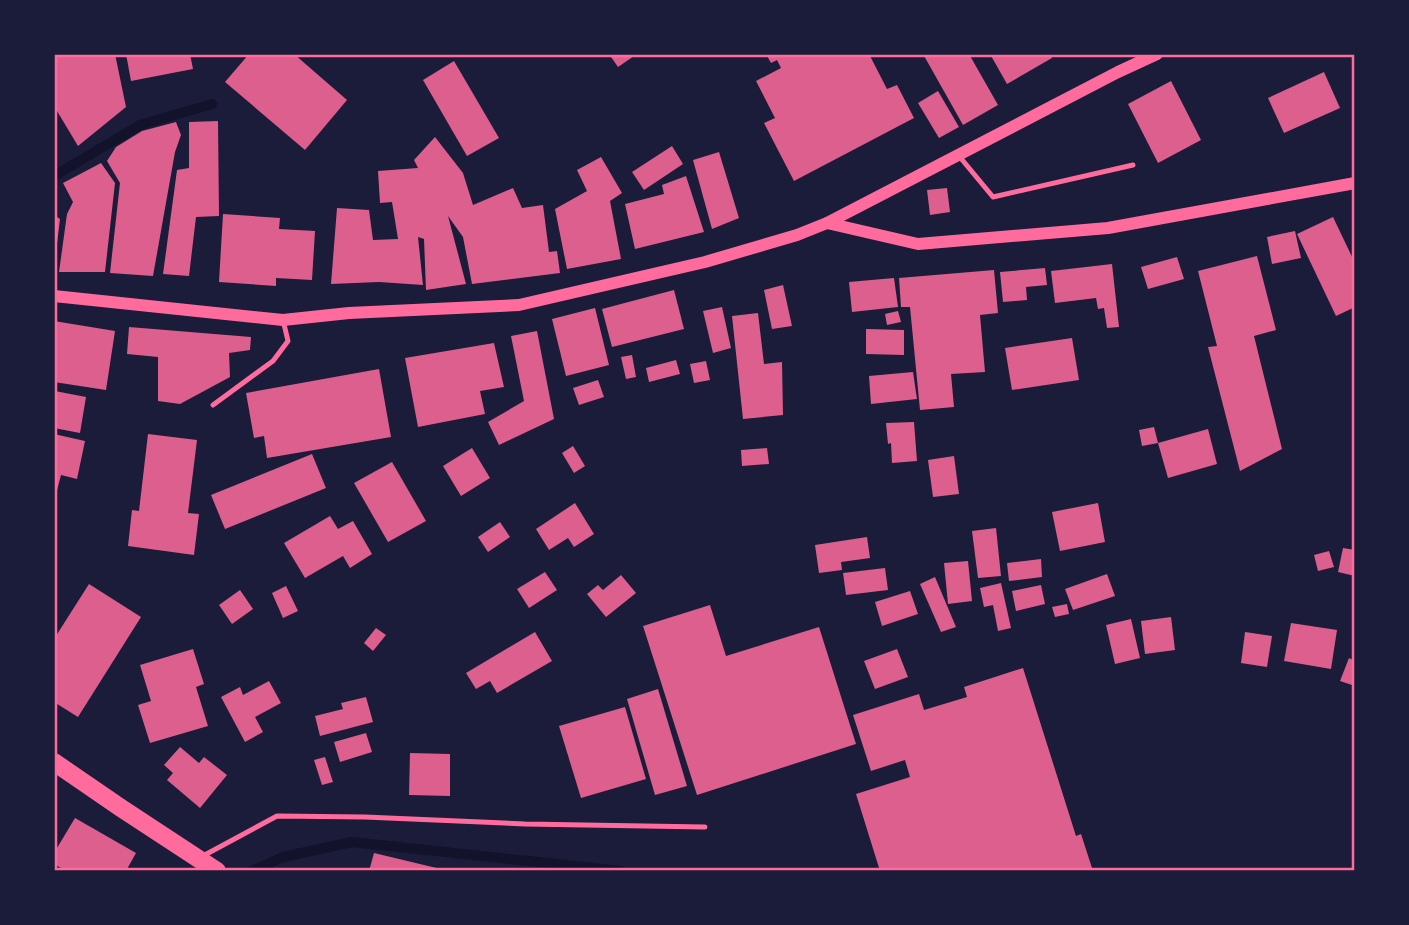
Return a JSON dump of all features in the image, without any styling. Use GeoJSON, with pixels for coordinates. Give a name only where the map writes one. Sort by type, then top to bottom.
{"type":"FeatureCollection","features":[{"type":"Feature","properties":{"kind":"main road"},"geometry":{"type":"LineString","coordinates":[[54,762],[217,871]]}},
{"type":"Feature","properties":{"kind":"street"},"geometry":{"type":"LineString","coordinates":[[54,296],[283,320],[349,313],[519,305],[705,262],[797,235],[827,223],[1157,54]]}},
{"type":"Feature","properties":{"kind":"street"},"geometry":{"type":"LineString","coordinates":[[827,223],[919,244],[1108,228],[1355,183]]}},
{"type":"Feature","properties":{"kind":"lane"},"geometry":{"type":"LineString","coordinates":[[959,155],[993,197],[1133,164]]}},
{"type":"Feature","properties":{"kind":"lane"},"geometry":{"type":"LineString","coordinates":[[213,405],[272,361],[288,341],[283,320]]}},
{"type":"Feature","properties":{"kind":"lane"},"geometry":{"type":"LineString","coordinates":[[197,859],[277,816],[705,827]]}},
{"type":"Feature","properties":{"kind":"building"},"geometry":{"type":"Polygon","coordinates":[[[54,54],[115,54],[126,107],[78,146],[54,106],[54,54]]]}},
{"type":"Feature","properties":{"kind":"building"},"geometry":{"type":"Polygon","coordinates":[[[126,54],[190,54],[193,69],[131,81],[126,54]]]}},
{"type":"Feature","properties":{"kind":"building"},"geometry":{"type":"Polygon","coordinates":[[[249,54],[294,54],[347,100],[305,150],[225,82],[249,54]]]}},
{"type":"Feature","properties":{"kind":"building"},"geometry":{"type":"Polygon","coordinates":[[[609,54],[637,54],[618,67],[609,54]]]}},
{"type":"Feature","properties":{"kind":"building"},"geometry":{"type":"Polygon","coordinates":[[[766,54],[869,54],[887,89],[897,85],[914,118],[794,181],[764,123],[775,118],[756,81],[781,68],[777,60],[771,63],[766,54]]]}},
{"type":"Feature","properties":{"kind":"building"},"geometry":{"type":"Polygon","coordinates":[[[923,54],[969,54],[998,105],[963,125],[923,54]]]}},
{"type":"Feature","properties":{"kind":"building"},"geometry":{"type":"Polygon","coordinates":[[[990,54],[1050,54],[1052,58],[1007,84],[990,54]]]}},
{"type":"Feature","properties":{"kind":"building"},"geometry":{"type":"Polygon","coordinates":[[[454,61],[499,138],[467,156],[423,80],[454,61]]]}},
{"type":"Feature","properties":{"kind":"building"},"geometry":{"type":"Polygon","coordinates":[[[1324,72],[1340,108],[1284,133],[1268,98],[1324,72]]]}},
{"type":"Feature","properties":{"kind":"building"},"geometry":{"type":"Polygon","coordinates":[[[1171,81],[1201,140],[1158,163],[1128,104],[1171,81]]]}},
{"type":"Feature","properties":{"kind":"building"},"geometry":{"type":"Polygon","coordinates":[[[938,91],[959,127],[939,138],[918,103],[938,91]]]}},
{"type":"Feature","properties":{"kind":"building"},"geometry":{"type":"Polygon","coordinates":[[[218,121],[219,216],[196,217],[189,276],[163,274],[177,170],[189,168],[189,122],[218,121]]]}},
{"type":"Feature","properties":{"kind":"building"},"geometry":{"type":"Polygon","coordinates":[[[176,122],[181,135],[175,152],[153,276],[110,273],[120,183],[107,161],[116,147],[142,131],[176,122]]]}},
{"type":"Feature","properties":{"kind":"building"},"geometry":{"type":"Polygon","coordinates":[[[435,137],[463,173],[473,205],[513,188],[522,208],[543,205],[549,252],[557,251],[560,273],[472,284],[463,237],[448,216],[466,284],[426,290],[424,239],[418,237],[423,285],[379,282],[331,284],[337,208],[369,210],[373,240],[398,239],[392,202],[380,203],[378,171],[418,168],[414,160],[435,137]]]}},
{"type":"Feature","properties":{"kind":"building"},"geometry":{"type":"Polygon","coordinates":[[[672,146],[683,164],[644,190],[632,172],[672,146]]]}},
{"type":"Feature","properties":{"kind":"building"},"geometry":{"type":"Polygon","coordinates":[[[719,152],[739,218],[712,229],[693,160],[719,152]]]}},
{"type":"Feature","properties":{"kind":"building"},"geometry":{"type":"Polygon","coordinates":[[[601,157],[622,193],[610,201],[621,259],[567,269],[555,209],[587,191],[577,170],[601,157]]]}},
{"type":"Feature","properties":{"kind":"building"},"geometry":{"type":"Polygon","coordinates":[[[101,163],[115,183],[105,272],[59,272],[67,214],[73,202],[63,183],[101,163]]]}},
{"type":"Feature","properties":{"kind":"building"},"geometry":{"type":"Polygon","coordinates":[[[686,176],[704,232],[635,249],[625,204],[664,194],[662,185],[686,176]]]}},
{"type":"Feature","properties":{"kind":"building"},"geometry":{"type":"Polygon","coordinates":[[[947,188],[950,212],[930,215],[927,190],[947,188]]]}},
{"type":"Feature","properties":{"kind":"building"},"geometry":{"type":"Polygon","coordinates":[[[223,214],[280,218],[279,229],[315,231],[312,280],[276,278],[276,286],[219,282],[223,214]]]}},
{"type":"Feature","properties":{"kind":"building"},"geometry":{"type":"Polygon","coordinates":[[[54,215],[60,219],[56,252],[54,252],[54,215]]]}},
{"type":"Feature","properties":{"kind":"building"},"geometry":{"type":"Polygon","coordinates":[[[1333,217],[1355,263],[1355,307],[1336,316],[1297,234],[1333,217]]]}},
{"type":"Feature","properties":{"kind":"building"},"geometry":{"type":"Polygon","coordinates":[[[1295,231],[1301,258],[1272,264],[1267,237],[1295,231]]]}},
{"type":"Feature","properties":{"kind":"building"},"geometry":{"type":"Polygon","coordinates":[[[1257,256],[1276,330],[1254,336],[1282,449],[1240,471],[1208,347],[1217,346],[1198,271],[1257,256]]]}},
{"type":"Feature","properties":{"kind":"building"},"geometry":{"type":"Polygon","coordinates":[[[1177,257],[1184,279],[1148,289],[1141,267],[1177,257]]]}},
{"type":"Feature","properties":{"kind":"building"},"geometry":{"type":"Polygon","coordinates":[[[1112,264],[1119,327],[1107,328],[1104,308],[1098,309],[1096,298],[1055,303],[1051,271],[1112,264]]]}},
{"type":"Feature","properties":{"kind":"building"},"geometry":{"type":"Polygon","coordinates":[[[1045,268],[1047,285],[1026,287],[1027,300],[1003,302],[1000,272],[1045,268]]]}},
{"type":"Feature","properties":{"kind":"building"},"geometry":{"type":"Polygon","coordinates":[[[994,270],[998,313],[980,315],[985,372],[951,374],[954,407],[920,410],[910,307],[901,307],[899,278],[994,270]]]}},
{"type":"Feature","properties":{"kind":"building"},"geometry":{"type":"Polygon","coordinates":[[[894,278],[898,307],[852,312],[849,282],[894,278]]]}},
{"type":"Feature","properties":{"kind":"building"},"geometry":{"type":"Polygon","coordinates":[[[783,285],[792,326],[772,329],[764,290],[783,285]]]}},
{"type":"Feature","properties":{"kind":"building"},"geometry":{"type":"Polygon","coordinates":[[[674,290],[684,329],[612,347],[602,309],[674,290]]]}},
{"type":"Feature","properties":{"kind":"building"},"geometry":{"type":"Polygon","coordinates":[[[722,307],[731,348],[713,353],[703,311],[722,307]]]}},
{"type":"Feature","properties":{"kind":"building"},"geometry":{"type":"Polygon","coordinates":[[[595,308],[609,365],[566,376],[552,319],[595,308]]]}},
{"type":"Feature","properties":{"kind":"building"},"geometry":{"type":"Polygon","coordinates":[[[898,311],[901,322],[887,325],[885,314],[898,311]]]}},
{"type":"Feature","properties":{"kind":"building"},"geometry":{"type":"Polygon","coordinates":[[[758,313],[764,364],[782,362],[783,415],[743,419],[732,316],[758,313]]]}},
{"type":"Feature","properties":{"kind":"building"},"geometry":{"type":"Polygon","coordinates":[[[54,321],[115,331],[106,390],[54,382],[54,321]]]}},
{"type":"Feature","properties":{"kind":"building"},"geometry":{"type":"Polygon","coordinates":[[[129,327],[251,337],[250,350],[229,353],[230,377],[180,404],[158,401],[158,357],[127,354],[129,327]]]}},
{"type":"Feature","properties":{"kind":"building"},"geometry":{"type":"Polygon","coordinates":[[[866,329],[904,330],[904,355],[866,354],[866,329]]]}},
{"type":"Feature","properties":{"kind":"building"},"geometry":{"type":"Polygon","coordinates":[[[537,331],[554,419],[499,445],[488,422],[524,401],[511,336],[537,331]]]}},
{"type":"Feature","properties":{"kind":"building"},"geometry":{"type":"Polygon","coordinates":[[[1072,338],[1079,380],[1012,390],[1005,348],[1072,338]]]}},
{"type":"Feature","properties":{"kind":"building"},"geometry":{"type":"Polygon","coordinates":[[[494,343],[504,387],[480,391],[485,414],[418,427],[405,358],[494,343]]]}},
{"type":"Feature","properties":{"kind":"building"},"geometry":{"type":"Polygon","coordinates":[[[632,355],[636,377],[626,379],[621,357],[632,355]]]}},
{"type":"Feature","properties":{"kind":"building"},"geometry":{"type":"Polygon","coordinates":[[[676,360],[680,374],[649,382],[646,368],[676,360]]]}},
{"type":"Feature","properties":{"kind":"building"},"geometry":{"type":"Polygon","coordinates":[[[706,361],[710,380],[694,383],[690,364],[706,361]]]}},
{"type":"Feature","properties":{"kind":"building"},"geometry":{"type":"Polygon","coordinates":[[[379,369],[391,437],[267,458],[264,436],[254,438],[246,393],[379,369]]]}},
{"type":"Feature","properties":{"kind":"building"},"geometry":{"type":"Polygon","coordinates":[[[913,372],[917,399],[871,404],[869,376],[913,372]]]}},
{"type":"Feature","properties":{"kind":"building"},"geometry":{"type":"Polygon","coordinates":[[[598,380],[604,397],[579,405],[573,388],[598,380]]]}},
{"type":"Feature","properties":{"kind":"building"},"geometry":{"type":"Polygon","coordinates":[[[55,391],[86,397],[80,433],[54,428],[55,391]]]}},
{"type":"Feature","properties":{"kind":"building"},"geometry":{"type":"Polygon","coordinates":[[[914,422],[917,461],[892,463],[886,423],[914,422]]]}},
{"type":"Feature","properties":{"kind":"building"},"geometry":{"type":"Polygon","coordinates":[[[1154,427],[1158,443],[1142,446],[1139,430],[1154,427]]]}},
{"type":"Feature","properties":{"kind":"building"},"geometry":{"type":"Polygon","coordinates":[[[1208,429],[1217,464],[1168,478],[1158,443],[1208,429]]]}},
{"type":"Feature","properties":{"kind":"building"},"geometry":{"type":"Polygon","coordinates":[[[54,434],[85,441],[77,479],[61,475],[55,498],[54,434]]]}},
{"type":"Feature","properties":{"kind":"building"},"geometry":{"type":"Polygon","coordinates":[[[148,434],[197,440],[188,513],[199,514],[194,555],[128,546],[132,510],[139,511],[148,434]]]}},
{"type":"Feature","properties":{"kind":"building"},"geometry":{"type":"Polygon","coordinates":[[[573,446],[585,466],[574,473],[562,453],[573,446]]]}},
{"type":"Feature","properties":{"kind":"building"},"geometry":{"type":"Polygon","coordinates":[[[472,448],[490,478],[461,496],[443,466],[472,448]]]}},
{"type":"Feature","properties":{"kind":"building"},"geometry":{"type":"Polygon","coordinates":[[[767,448],[769,464],[742,466],[741,450],[767,448]]]}},
{"type":"Feature","properties":{"kind":"building"},"geometry":{"type":"Polygon","coordinates":[[[312,454],[326,488],[225,529],[211,495],[312,454]]]}},
{"type":"Feature","properties":{"kind":"building"},"geometry":{"type":"Polygon","coordinates":[[[954,456],[959,494],[933,497],[928,460],[954,456]]]}},
{"type":"Feature","properties":{"kind":"building"},"geometry":{"type":"Polygon","coordinates":[[[392,462],[426,521],[388,542],[354,483],[392,462]]]}},
{"type":"Feature","properties":{"kind":"building"},"geometry":{"type":"Polygon","coordinates":[[[575,503],[594,534],[574,547],[568,538],[549,550],[536,529],[575,503]]]}},
{"type":"Feature","properties":{"kind":"building"},"geometry":{"type":"Polygon","coordinates":[[[1098,503],[1105,542],[1060,551],[1052,512],[1098,503]]]}},
{"type":"Feature","properties":{"kind":"building"},"geometry":{"type":"Polygon","coordinates":[[[330,516],[338,529],[353,521],[372,554],[350,568],[343,556],[305,578],[284,543],[330,516]]]}},
{"type":"Feature","properties":{"kind":"building"},"geometry":{"type":"Polygon","coordinates":[[[500,522],[510,537],[488,552],[478,537],[500,522]]]}},
{"type":"Feature","properties":{"kind":"building"},"geometry":{"type":"Polygon","coordinates":[[[996,528],[1001,576],[978,578],[972,531],[996,528]]]}},
{"type":"Feature","properties":{"kind":"building"},"geometry":{"type":"Polygon","coordinates":[[[867,537],[870,558],[841,562],[842,570],[819,573],[815,545],[867,537]]]}},
{"type":"Feature","properties":{"kind":"building"},"geometry":{"type":"Polygon","coordinates":[[[1343,548],[1355,550],[1355,576],[1338,572],[1343,548]]]}},
{"type":"Feature","properties":{"kind":"building"},"geometry":{"type":"Polygon","coordinates":[[[1329,551],[1334,567],[1318,571],[1314,555],[1329,551]]]}},
{"type":"Feature","properties":{"kind":"building"},"geometry":{"type":"Polygon","coordinates":[[[1041,559],[1042,577],[1009,581],[1007,563],[1041,559]]]}},
{"type":"Feature","properties":{"kind":"building"},"geometry":{"type":"Polygon","coordinates":[[[968,561],[972,601],[948,604],[944,563],[968,561]]]}},
{"type":"Feature","properties":{"kind":"building"},"geometry":{"type":"Polygon","coordinates":[[[885,568],[888,590],[846,595],[843,573],[885,568]]]}},
{"type":"Feature","properties":{"kind":"building"},"geometry":{"type":"Polygon","coordinates":[[[545,572],[557,590],[529,608],[517,589],[545,572]]]}},
{"type":"Feature","properties":{"kind":"building"},"geometry":{"type":"Polygon","coordinates":[[[1107,574],[1115,596],[1073,610],[1065,589],[1107,574]]]}},
{"type":"Feature","properties":{"kind":"building"},"geometry":{"type":"Polygon","coordinates":[[[621,575],[636,593],[606,617],[587,594],[598,585],[603,590],[621,575]]]}},
{"type":"Feature","properties":{"kind":"building"},"geometry":{"type":"Polygon","coordinates":[[[935,577],[956,627],[941,632],[920,584],[935,577]]]}},
{"type":"Feature","properties":{"kind":"building"},"geometry":{"type":"Polygon","coordinates":[[[1001,583],[1011,628],[998,631],[993,605],[984,607],[980,588],[1001,583]]]}},
{"type":"Feature","properties":{"kind":"building"},"geometry":{"type":"Polygon","coordinates":[[[89,584],[141,617],[78,717],[54,702],[54,639],[89,584]]]}},
{"type":"Feature","properties":{"kind":"building"},"geometry":{"type":"Polygon","coordinates":[[[1041,585],[1045,604],[1016,611],[1012,591],[1041,585]]]}},
{"type":"Feature","properties":{"kind":"building"},"geometry":{"type":"Polygon","coordinates":[[[286,586],[298,611],[283,618],[272,593],[286,586]]]}},
{"type":"Feature","properties":{"kind":"building"},"geometry":{"type":"Polygon","coordinates":[[[240,590],[253,609],[232,624],[219,605],[240,590]]]}},
{"type":"Feature","properties":{"kind":"building"},"geometry":{"type":"Polygon","coordinates":[[[910,591],[918,614],[882,626],[875,602],[910,591]]]}},
{"type":"Feature","properties":{"kind":"building"},"geometry":{"type":"Polygon","coordinates":[[[1067,604],[1069,614],[1055,617],[1052,607],[1067,604]]]}},
{"type":"Feature","properties":{"kind":"building"},"geometry":{"type":"Polygon","coordinates":[[[710,605],[726,656],[819,627],[856,744],[697,795],[643,626],[710,605]]]}},
{"type":"Feature","properties":{"kind":"building"},"geometry":{"type":"Polygon","coordinates":[[[1171,617],[1175,650],[1145,654],[1141,621],[1171,617]]]}},
{"type":"Feature","properties":{"kind":"building"},"geometry":{"type":"Polygon","coordinates":[[[1131,619],[1140,658],[1115,664],[1106,625],[1131,619]]]}},
{"type":"Feature","properties":{"kind":"building"},"geometry":{"type":"Polygon","coordinates":[[[1291,623],[1337,630],[1331,669],[1284,661],[1291,623]]]}},
{"type":"Feature","properties":{"kind":"building"},"geometry":{"type":"Polygon","coordinates":[[[376,628],[386,635],[373,651],[364,643],[376,628]]]}},
{"type":"Feature","properties":{"kind":"building"},"geometry":{"type":"Polygon","coordinates":[[[535,632],[552,661],[497,693],[490,681],[476,689],[466,673],[535,632]]]}},
{"type":"Feature","properties":{"kind":"building"},"geometry":{"type":"Polygon","coordinates":[[[1245,632],[1272,636],[1267,667],[1241,663],[1245,632]]]}},
{"type":"Feature","properties":{"kind":"building"},"geometry":{"type":"Polygon","coordinates":[[[193,649],[204,684],[196,687],[208,726],[150,743],[138,705],[151,701],[140,665],[193,649]]]}},
{"type":"Feature","properties":{"kind":"building"},"geometry":{"type":"Polygon","coordinates":[[[897,649],[908,677],[875,689],[864,661],[897,649]]]}},
{"type":"Feature","properties":{"kind":"building"},"geometry":{"type":"Polygon","coordinates":[[[1349,658],[1355,661],[1355,686],[1340,681],[1349,658]]]}},
{"type":"Feature","properties":{"kind":"building"},"geometry":{"type":"Polygon","coordinates":[[[1023,668],[1076,836],[1081,834],[1093,871],[880,871],[856,794],[910,777],[905,760],[871,771],[853,715],[919,694],[924,710],[967,697],[964,687],[1023,668]]]}},
{"type":"Feature","properties":{"kind":"building"},"geometry":{"type":"Polygon","coordinates":[[[269,681],[281,703],[255,717],[263,732],[245,742],[221,697],[240,687],[243,695],[269,681]]]}},
{"type":"Feature","properties":{"kind":"building"},"geometry":{"type":"Polygon","coordinates":[[[658,689],[687,786],[655,795],[627,699],[658,689]]]}},
{"type":"Feature","properties":{"kind":"building"},"geometry":{"type":"Polygon","coordinates":[[[366,697],[373,722],[320,736],[315,716],[343,709],[341,703],[366,697]]]}},
{"type":"Feature","properties":{"kind":"building"},"geometry":{"type":"Polygon","coordinates":[[[625,707],[646,779],[581,798],[559,726],[625,707]]]}},
{"type":"Feature","properties":{"kind":"building"},"geometry":{"type":"Polygon","coordinates":[[[366,733],[372,752],[340,762],[334,742],[366,733]]]}},
{"type":"Feature","properties":{"kind":"building"},"geometry":{"type":"Polygon","coordinates":[[[180,747],[199,763],[204,757],[227,775],[200,808],[167,780],[173,773],[164,765],[180,747]]]}},
{"type":"Feature","properties":{"kind":"building"},"geometry":{"type":"Polygon","coordinates":[[[410,753],[450,754],[450,796],[409,795],[410,753]]]}},
{"type":"Feature","properties":{"kind":"building"},"geometry":{"type":"Polygon","coordinates":[[[325,757],[333,782],[322,785],[314,760],[325,757]]]}},
{"type":"Feature","properties":{"kind":"building"},"geometry":{"type":"Polygon","coordinates":[[[75,818],[136,853],[126,871],[66,871],[54,864],[54,853],[75,818]]]}},
{"type":"Feature","properties":{"kind":"building"},"geometry":{"type":"Polygon","coordinates":[[[374,853],[445,870],[445,871],[369,871],[374,853]]]}},
{"type":"Feature","properties":{"kind":"waterway"},"geometry":{"type":"LineString","coordinates":[[54,176],[140,125],[212,104]]}},
{"type":"Feature","properties":{"kind":"waterway"},"geometry":{"type":"LineString","coordinates":[[252,871],[283,857],[352,842],[621,871]]}}]}
